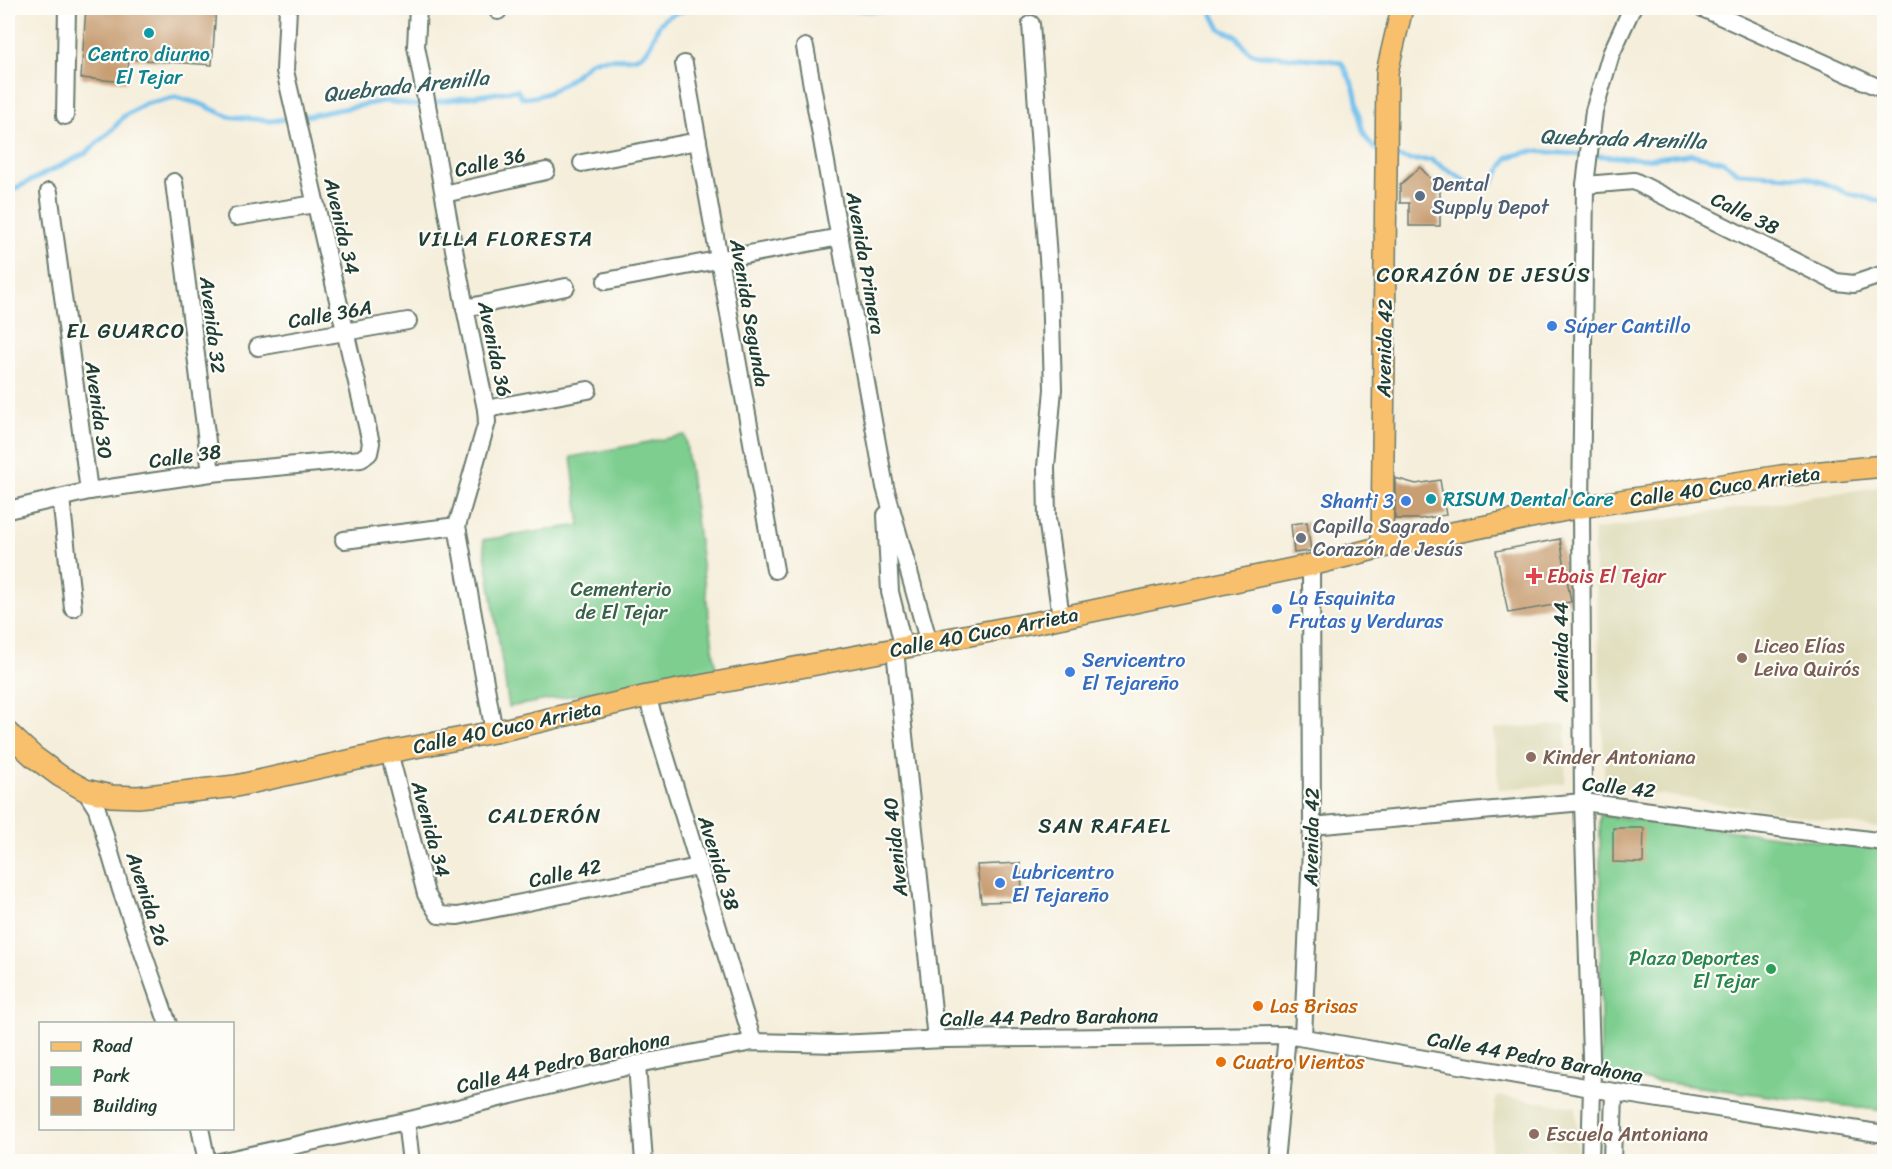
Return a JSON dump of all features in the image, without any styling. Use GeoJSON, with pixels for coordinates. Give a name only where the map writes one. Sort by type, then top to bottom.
{"type":"FeatureCollection","features":[{"type":"Feature","properties":{"kind":"main road","name":"Avenida 42"},"geometry":{"type":"LineString","coordinates":[[1382,547],[1387,72],[1402,8]]}},
{"type":"Feature","properties":{"kind":"main road","name":"Calle 40 Cuco Arrieta"},"geometry":{"type":"LineString","coordinates":[[8,733],[34,757],[60,776],[85,790],[111,796],[138,797],[236,786],[389,752],[494,732],[647,696],[899,650],[1581,507],[1781,476],[1884,466]]}},
{"type":"Feature","properties":{"kind":"street"},"geometry":{"type":"LineString","coordinates":[[65,116],[67,8]]}},
{"type":"Feature","properties":{"kind":"street","name":"Avenida 34"},"geometry":{"type":"LineString","coordinates":[[288,8],[285,71],[371,443],[369,453]]}},
{"type":"Feature","properties":{"kind":"street","name":"Avenida 36"},"geometry":{"type":"LineString","coordinates":[[418,8],[416,46],[486,409],[487,422],[457,526],[494,732]]}},
{"type":"Feature","properties":{"kind":"street","name":"Avenida 44"},"geometry":{"type":"LineString","coordinates":[[1590,1161],[1592,1088],[1583,802],[1581,507],[1585,185],[1594,111],[1611,54],[1632,8]]}},
{"type":"Feature","properties":{"kind":"street"},"geometry":{"type":"LineString","coordinates":[[1709,9],[1884,90]]}},
{"type":"Feature","properties":{"kind":"street"},"geometry":{"type":"LineString","coordinates":[[1031,24],[1050,286],[1053,390],[1047,467],[1047,518],[1061,617]]}},
{"type":"Feature","properties":{"kind":"street","name":"Avenida Primera"},"geometry":{"type":"LineString","coordinates":[[805,47],[885,487],[929,643]]}},
{"type":"Feature","properties":{"kind":"street","name":"Avenida Segunda"},"geometry":{"type":"LineString","coordinates":[[684,64],[774,570]]}},
{"type":"Feature","properties":{"kind":"street"},"geometry":{"type":"LineString","coordinates":[[582,163],[698,141]]}},
{"type":"Feature","properties":{"kind":"street","name":"Calle 36"},"geometry":{"type":"LineString","coordinates":[[444,194],[546,171]]}},
{"type":"Feature","properties":{"kind":"street","name":"Calle 38"},"geometry":{"type":"LineString","coordinates":[[1585,185],[1634,181],[1836,282],[1854,284],[1884,274]]}},
{"type":"Feature","properties":{"kind":"street","name":"Avenida 32"},"geometry":{"type":"LineString","coordinates":[[174,182],[211,473]]}},
{"type":"Feature","properties":{"kind":"street","name":"Avenida 30"},"geometry":{"type":"LineString","coordinates":[[49,192],[89,491]]}},
{"type":"Feature","properties":{"kind":"street"},"geometry":{"type":"LineString","coordinates":[[236,217],[315,204]]}},
{"type":"Feature","properties":{"kind":"street"},"geometry":{"type":"LineString","coordinates":[[606,281],[840,237]]}},
{"type":"Feature","properties":{"kind":"street"},"geometry":{"type":"LineString","coordinates":[[465,308],[566,287]]}},
{"type":"Feature","properties":{"kind":"street","name":"Calle 36A"},"geometry":{"type":"LineString","coordinates":[[258,347],[408,321]]}},
{"type":"Feature","properties":{"kind":"street"},"geometry":{"type":"LineString","coordinates":[[486,409],[588,390]]}},
{"type":"Feature","properties":{"kind":"street","name":"Calle 38"},"geometry":{"type":"LineString","coordinates":[[8,510],[89,491],[211,473],[361,459],[369,453]]}},
{"type":"Feature","properties":{"kind":"street","name":"Avenida Primera"},"geometry":{"type":"LineString","coordinates":[[885,487],[890,592],[899,650]]}},
{"type":"Feature","properties":{"kind":"street"},"geometry":{"type":"LineString","coordinates":[[61,498],[73,608]]}},
{"type":"Feature","properties":{"kind":"street"},"geometry":{"type":"LineString","coordinates":[[344,540],[457,526]]}},
{"type":"Feature","properties":{"kind":"street","name":"Avenida 42"},"geometry":{"type":"LineString","coordinates":[[1275,1161],[1295,1036],[1312,826],[1311,565]]}},
{"type":"Feature","properties":{"kind":"street","name":"Avenida 40"},"geometry":{"type":"LineString","coordinates":[[899,650],[936,1039]]}},
{"type":"Feature","properties":{"kind":"street","name":"Avenida 38"},"geometry":{"type":"LineString","coordinates":[[647,696],[753,1042]]}},
{"type":"Feature","properties":{"kind":"street","name":"Avenida 34"},"geometry":{"type":"LineString","coordinates":[[389,752],[426,894],[439,915]]}},
{"type":"Feature","properties":{"kind":"street","name":"Avenida 26"},"geometry":{"type":"LineString","coordinates":[[85,790],[97,809],[168,1022]]}},
{"type":"Feature","properties":{"kind":"street","name":"Calle 42"},"geometry":{"type":"LineString","coordinates":[[1312,826],[1583,802],[1884,842]]}},
{"type":"Feature","properties":{"kind":"street","name":"Calle 42"},"geometry":{"type":"LineString","coordinates":[[439,915],[458,916],[698,867]]}},
{"type":"Feature","properties":{"kind":"street","name":"Calle 44 Pedro Barahona"},"geometry":{"type":"LineString","coordinates":[[219,1161],[406,1121],[637,1064],[753,1042],[837,1044],[936,1039],[1295,1036],[1614,1092],[1884,1134]]}},
{"type":"Feature","properties":{"kind":"street"},"geometry":{"type":"LineString","coordinates":[[637,1064],[644,1161]]}},
{"type":"Feature","properties":{"kind":"street"},"geometry":{"type":"LineString","coordinates":[[1612,1161],[1614,1092]]}},
{"type":"Feature","properties":{"kind":"street"},"geometry":{"type":"LineString","coordinates":[[406,1121],[411,1161]]}},
{"type":"Feature","properties":{"kind":"street"},"geometry":{"type":"LineString","coordinates":[[200,1130],[207,1161]]}},
{"type":"Feature","properties":{"kind":"shaded area","name":"Liceo Elías Leiva Quirós"},"geometry":{"type":"Polygon","coordinates":[[[1884,486],[1884,829],[1605,786],[1593,530],[1884,486]]]}},
{"type":"Feature","properties":{"kind":"shaded area","name":"Kinder Antoniana"},"geometry":{"type":"Polygon","coordinates":[[[1566,724],[1565,784],[1499,789],[1493,729],[1566,724]]]}},
{"type":"Feature","properties":{"kind":"shaded area","name":"Escuela Antoniana"},"geometry":{"type":"Polygon","coordinates":[[[1496,1096],[1576,1107],[1577,1161],[1489,1161],[1496,1096]]]}},
{"type":"Feature","properties":{"kind":"green space","name":"Cementerio de El Tejar"},"geometry":{"type":"Polygon","coordinates":[[[685,435],[716,670],[509,707],[483,540],[580,525],[571,457],[685,435]]]}},
{"type":"Feature","properties":{"kind":"green space","name":"Plaza Deportes El Tejar"},"geometry":{"type":"Polygon","coordinates":[[[1600,815],[1884,849],[1884,1111],[1601,1074],[1600,815]]]}},
{"type":"Feature","properties":{"kind":"building","name":"Centro diurno El Tejar"},"geometry":{"type":"Polygon","coordinates":[[[86,8],[216,8],[212,65],[129,59],[127,82],[81,78],[86,8]]]}},
{"type":"Feature","properties":{"kind":"building","name":"Dental Supply Depot"},"geometry":{"type":"Polygon","coordinates":[[[1420,167],[1440,189],[1440,226],[1409,226],[1409,203],[1400,203],[1400,185],[1420,167]]]}},
{"type":"Feature","properties":{"kind":"building"},"geometry":{"type":"Polygon","coordinates":[[[1395,478],[1416,484],[1440,480],[1446,515],[1421,519],[1395,519],[1395,478]]]}},
{"type":"Feature","properties":{"kind":"building","name":"Capilla Sagrado Corazón de Jesús"},"geometry":{"type":"Polygon","coordinates":[[[1307,522],[1311,551],[1294,553],[1291,524],[1307,522]]]}},
{"type":"Feature","properties":{"kind":"building","name":"Ebais El Tejar"},"geometry":{"type":"Polygon","coordinates":[[[1560,539],[1571,602],[1508,613],[1496,551],[1560,539]]]}},
{"type":"Feature","properties":{"kind":"building"},"geometry":{"type":"Polygon","coordinates":[[[1613,828],[1644,828],[1643,863],[1613,862],[1613,828]]]}},
{"type":"Feature","properties":{"kind":"building","name":"Lubricentro El Tejareño"},"geometry":{"type":"Polygon","coordinates":[[[1020,863],[1023,901],[981,902],[977,865],[1020,863]]]}},
{"type":"Feature","properties":{"kind":"waterway","name":"Quebrada Arenilla"},"geometry":{"type":"LineString","coordinates":[[8,192],[86,153],[124,116],[145,104],[175,97],[201,104],[227,116],[271,121],[383,101],[415,105],[517,90],[522,98],[539,96],[560,86],[590,62],[640,56],[648,49],[663,21],[676,13],[694,8]]}},
{"type":"Feature","properties":{"kind":"waterway","name":"Quebrada Arenilla"},"geometry":{"type":"LineString","coordinates":[[766,8],[784,8]]}},
{"type":"Feature","properties":{"kind":"waterway","name":"Quebrada Arenilla"},"geometry":{"type":"LineString","coordinates":[[816,8],[829,11],[917,8],[933,14],[950,14],[960,8]]}},
{"type":"Feature","properties":{"kind":"waterway","name":"Quebrada Arenilla"},"geometry":{"type":"LineString","coordinates":[[1206,8],[1212,13],[1220,29],[1236,36],[1248,51],[1257,55],[1342,63],[1354,89],[1364,133],[1373,147],[1381,152]]}},
{"type":"Feature","properties":{"kind":"waterway","name":"Quebrada Arenilla"},"geometry":{"type":"LineString","coordinates":[[1390,155],[1411,160],[1431,160],[1473,185],[1482,186],[1492,183],[1508,157],[1532,151],[1645,159],[1689,154],[1722,161],[1739,173],[1805,177],[1847,193],[1884,202]]}},
{"type":"Feature","properties":{"kind":"place","name":"Centro diurno El Tejar"},"geometry":{"type":"Point","coordinates":[149,33]}},
{"type":"Feature","properties":{"kind":"place","name":"Dental Supply Depot"},"geometry":{"type":"Point","coordinates":[1420,196]}},
{"type":"Feature","properties":{"kind":"place","name":"Súper Cantillo"},"geometry":{"type":"Point","coordinates":[1552,326]}},
{"type":"Feature","properties":{"kind":"place","name":"RISUM Dental Care"},"geometry":{"type":"Point","coordinates":[1431,499]}},
{"type":"Feature","properties":{"kind":"place","name":"Shanti 3"},"geometry":{"type":"Point","coordinates":[1406,501]}},
{"type":"Feature","properties":{"kind":"place","name":"Capilla Sagrado Corazón de Jesús"},"geometry":{"type":"Point","coordinates":[1301,538]}},
{"type":"Feature","properties":{"kind":"place","name":"Ebais El Tejar"},"geometry":{"type":"Point","coordinates":[1534,576]}},
{"type":"Feature","properties":{"kind":"place","name":"La Esquinita Frutas y Verduras"},"geometry":{"type":"Point","coordinates":[1277,609]}},
{"type":"Feature","properties":{"kind":"place","name":"Liceo Elías Leiva Quirós"},"geometry":{"type":"Point","coordinates":[1742,658]}},
{"type":"Feature","properties":{"kind":"place","name":"Servicentro El Tejareño"},"geometry":{"type":"Point","coordinates":[1070,672]}},
{"type":"Feature","properties":{"kind":"place","name":"Kinder Antoniana"},"geometry":{"type":"Point","coordinates":[1531,757]}},
{"type":"Feature","properties":{"kind":"place","name":"Lubricentro El Tejareño"},"geometry":{"type":"Point","coordinates":[1000,883]}},
{"type":"Feature","properties":{"kind":"place","name":"Plaza Deportes El Tejar"},"geometry":{"type":"Point","coordinates":[1771,969]}},
{"type":"Feature","properties":{"kind":"place","name":"Las Brisas"},"geometry":{"type":"Point","coordinates":[1258,1006]}},
{"type":"Feature","properties":{"kind":"place","name":"Cuatro Vientos"},"geometry":{"type":"Point","coordinates":[1221,1062]}},
{"type":"Feature","properties":{"kind":"place","name":"Escuela Antoniana"},"geometry":{"type":"Point","coordinates":[1534,1134]}},
{"type":"Feature","properties":{"kind":"district","name":"VILLA FLORESTA"},"geometry":{"type":"Point","coordinates":[506,239]}},
{"type":"Feature","properties":{"kind":"district","name":"CORAZÓN DE JESÚS"},"geometry":{"type":"Point","coordinates":[1484,275]}},
{"type":"Feature","properties":{"kind":"district","name":"EL GUARCO"},"geometry":{"type":"Point","coordinates":[126,331]}},
{"type":"Feature","properties":{"kind":"district","name":"CALDERÓN"},"geometry":{"type":"Point","coordinates":[545,816]}},
{"type":"Feature","properties":{"kind":"district","name":"SAN RAFAEL"},"geometry":{"type":"Point","coordinates":[1105,826]}}]}
